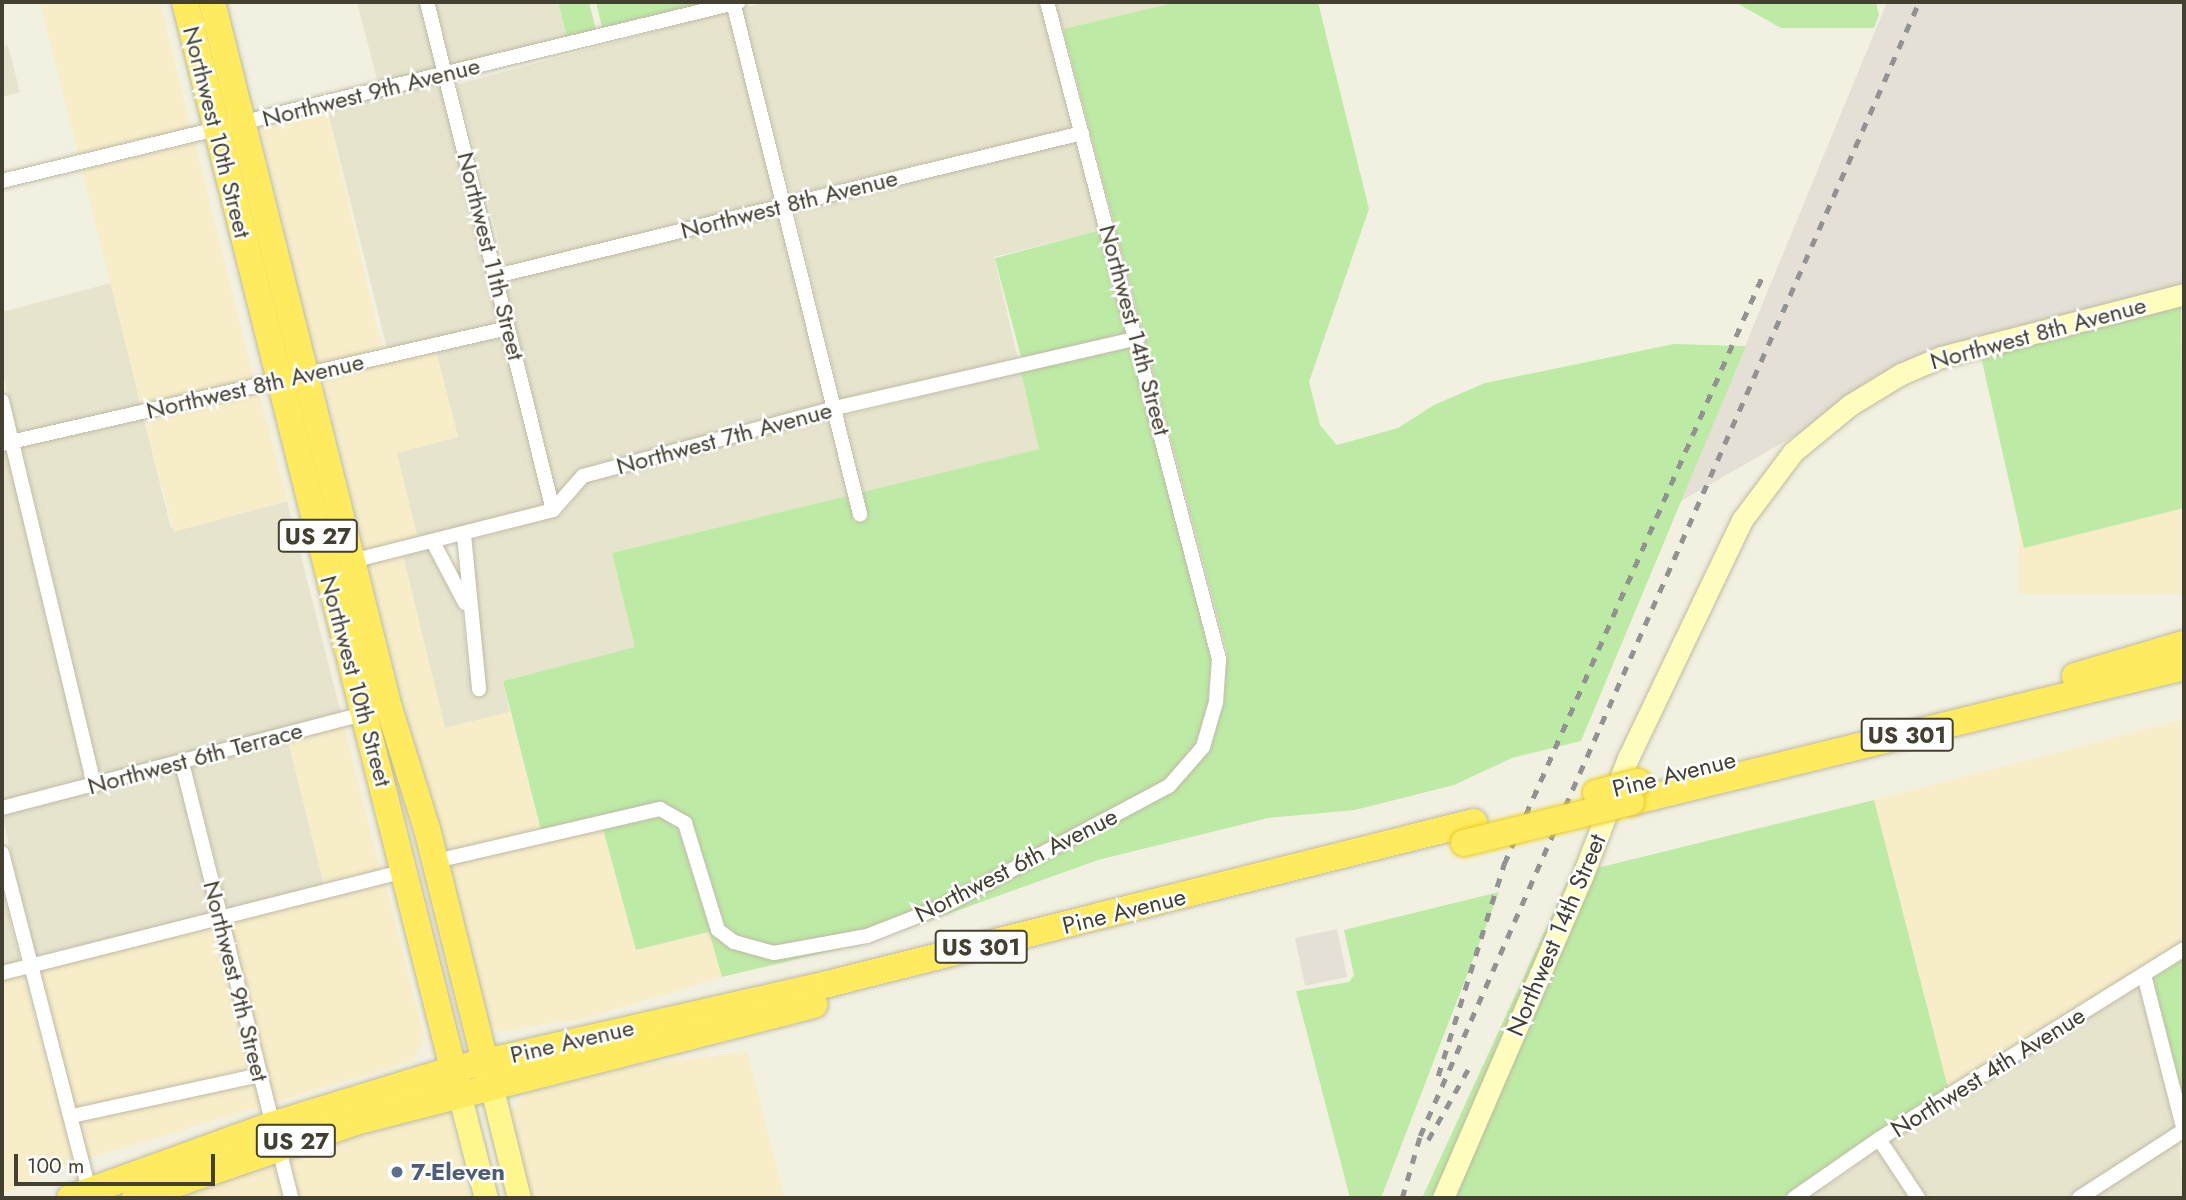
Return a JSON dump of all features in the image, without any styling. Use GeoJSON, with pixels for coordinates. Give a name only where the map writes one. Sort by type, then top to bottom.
{"type":"FeatureCollection","features":[{"type":"Feature","properties":{"kind":"highway","name":"Northwest 10th Street"},"geometry":{"type":"LineString","coordinates":[[185,2],[230,127],[305,375],[363,714],[457,1081]]}},
{"type":"Feature","properties":{"kind":"highway","name":"Northwest 10th Street"},"geometry":{"type":"LineString","coordinates":[[212,2],[230,127],[279,381],[389,708],[436,861],[488,1073]]}},
{"type":"Feature","properties":{"kind":"highway","name":"Pine Avenue"},"geometry":{"type":"LineString","coordinates":[[1634,792],[2184,644]]}},
{"type":"Feature","properties":{"kind":"highway","name":"Pine Avenue"},"geometry":{"type":"LineString","coordinates":[[79,1194],[488,1073],[1634,792],[2184,667]]}},
{"type":"Feature","properties":{"kind":"highway","name":"Pine Avenue"},"geometry":{"type":"LineString","coordinates":[[135,1198],[275,1136]]}},
{"type":"Feature","properties":{"kind":"main road"},"geometry":{"type":"LineString","coordinates":[[488,1073],[519,1198]]}},
{"type":"Feature","properties":{"kind":"main road","name":"Northwest 10th Street"},"geometry":{"type":"LineString","coordinates":[[457,1081],[486,1198]]}},
{"type":"Feature","properties":{"kind":"street","name":"Northwest 11th Street"},"geometry":{"type":"LineString","coordinates":[[427,2],[553,510]]}},
{"type":"Feature","properties":{"kind":"street","name":"Northwest 9th Avenue"},"geometry":{"type":"LineString","coordinates":[[2,181],[735,2]]}},
{"type":"Feature","properties":{"kind":"street"},"geometry":{"type":"LineString","coordinates":[[735,2],[860,514]]}},
{"type":"Feature","properties":{"kind":"street","name":"Northwest 14th Street"},"geometry":{"type":"LineString","coordinates":[[1047,2],[1138,338],[1219,659]]}},
{"type":"Feature","properties":{"kind":"street","name":"Northwest 8th Avenue"},"geometry":{"type":"LineString","coordinates":[[496,276],[1082,132]]}},
{"type":"Feature","properties":{"kind":"street","name":"Northwest 8th Avenue"},"geometry":{"type":"LineString","coordinates":[[1742,520],[1793,452],[1850,405],[1901,374],[1998,340],[2184,294]]}},
{"type":"Feature","properties":{"kind":"street","name":"Northwest 8th Avenue"},"geometry":{"type":"LineString","coordinates":[[7,443],[508,328]]}},
{"type":"Feature","properties":{"kind":"street","name":"Northwest 7th Avenue"},"geometry":{"type":"LineString","coordinates":[[553,510],[583,476],[835,408],[1138,338]]}},
{"type":"Feature","properties":{"kind":"street"},"geometry":{"type":"LineString","coordinates":[[2,401],[7,443],[94,785]]}},
{"type":"Feature","properties":{"kind":"street"},"geometry":{"type":"LineString","coordinates":[[339,564],[464,535],[553,510]]}},
{"type":"Feature","properties":{"kind":"street","name":"Northwest 14th Street"},"geometry":{"type":"LineString","coordinates":[[1443,1198],[1582,877],[1628,758],[1742,520]]}},
{"type":"Feature","properties":{"kind":"street"},"geometry":{"type":"LineString","coordinates":[[464,535],[479,689]]}},
{"type":"Feature","properties":{"kind":"street"},"geometry":{"type":"LineString","coordinates":[[433,542],[470,611]]}},
{"type":"Feature","properties":{"kind":"street","name":"Northwest 6th Avenue"},"geometry":{"type":"LineString","coordinates":[[436,861],[660,809],[685,823],[718,930],[734,942],[774,953],[867,936],[944,906],[1169,786],[1203,747],[1216,702],[1219,659]]}},
{"type":"Feature","properties":{"kind":"street","name":"Northwest 6th Terrace"},"geometry":{"type":"LineString","coordinates":[[2,808],[389,708]]}},
{"type":"Feature","properties":{"kind":"street","name":"Northwest 9th Street"},"geometry":{"type":"LineString","coordinates":[[182,763],[290,1198]]}},
{"type":"Feature","properties":{"kind":"street"},"geometry":{"type":"LineString","coordinates":[[2,853],[29,966],[72,1116],[79,1194]]}},
{"type":"Feature","properties":{"kind":"street"},"geometry":{"type":"LineString","coordinates":[[2,973],[405,871]]}},
{"type":"Feature","properties":{"kind":"street","name":"Northwest 4th Avenue"},"geometry":{"type":"LineString","coordinates":[[1794,1198],[1879,1139],[2184,949]]}},
{"type":"Feature","properties":{"kind":"street"},"geometry":{"type":"LineString","coordinates":[[2079,1198],[2184,1130],[2144,975]]}},
{"type":"Feature","properties":{"kind":"street"},"geometry":{"type":"LineString","coordinates":[[72,1116],[260,1074]]}},
{"type":"Feature","properties":{"kind":"street"},"geometry":{"type":"LineString","coordinates":[[1879,1139],[1918,1198]]}},
{"type":"Feature","properties":{"kind":"shaded area"},"geometry":{"type":"Polygon","coordinates":[[[40,2],[160,2],[191,129],[79,156],[40,2]]]}},
{"type":"Feature","properties":{"kind":"shaded area"},"geometry":{"type":"Polygon","coordinates":[[[357,2],[419,2],[436,69],[378,83],[357,2]]]}},
{"type":"Feature","properties":{"kind":"shaded area"},"geometry":{"type":"Polygon","coordinates":[[[435,2],[558,2],[567,37],[451,65],[435,2]]]}},
{"type":"Feature","properties":{"kind":"shaded area"},"geometry":{"type":"Polygon","coordinates":[[[769,2],[1039,2],[1073,128],[791,195],[742,8],[769,2]]]}},
{"type":"Feature","properties":{"kind":"shaded area"},"geometry":{"type":"Polygon","coordinates":[[[1055,2],[1177,2],[1063,29],[1055,2]]]}},
{"type":"Feature","properties":{"kind":"shaded area"},"geometry":{"type":"Polygon","coordinates":[[[1887,2],[2184,2],[2184,286],[1996,333],[1803,431],[1681,501],[1887,2]]]}},
{"type":"Feature","properties":{"kind":"shaded area"},"geometry":{"type":"Polygon","coordinates":[[[727,12],[777,198],[506,271],[457,84],[727,12]]]}},
{"type":"Feature","properties":{"kind":"shaded area"},"geometry":{"type":"Polygon","coordinates":[[[8,45],[20,92],[2,97],[2,46],[8,45]]]}},
{"type":"Feature","properties":{"kind":"shaded area"},"geometry":{"type":"Polygon","coordinates":[[[439,82],[499,323],[387,350],[327,110],[439,82]]]}},
{"type":"Feature","properties":{"kind":"shaded area"},"geometry":{"type":"Polygon","coordinates":[[[327,110],[382,350],[316,365],[261,125],[327,110]]]}},
{"type":"Feature","properties":{"kind":"shaded area"},"geometry":{"type":"Polygon","coordinates":[[[1076,141],[1100,230],[994,257],[1018,359],[841,400],[794,209],[1076,141]]]}},
{"type":"Feature","properties":{"kind":"shaded area"},"geometry":{"type":"Polygon","coordinates":[[[195,143],[254,380],[141,408],[82,171],[195,143]]]}},
{"type":"Feature","properties":{"kind":"shaded area"},"geometry":{"type":"Polygon","coordinates":[[[779,212],[826,404],[581,470],[557,495],[505,280],[779,212]]]}},
{"type":"Feature","properties":{"kind":"shaded area"},"geometry":{"type":"Polygon","coordinates":[[[111,283],[141,406],[18,433],[2,371],[2,312],[111,283]]]}},
{"type":"Feature","properties":{"kind":"shaded area"},"geometry":{"type":"Polygon","coordinates":[[[502,336],[544,506],[418,539],[396,453],[458,437],[436,351],[502,336]]]}},
{"type":"Feature","properties":{"kind":"shaded area"},"geometry":{"type":"Polygon","coordinates":[[[436,351],[458,437],[397,453],[418,539],[365,551],[324,378],[436,351]]]}},
{"type":"Feature","properties":{"kind":"shaded area"},"geometry":{"type":"Polygon","coordinates":[[[1021,372],[1040,449],[864,493],[844,416],[1021,372]]]}},
{"type":"Feature","properties":{"kind":"shaded area"},"geometry":{"type":"Polygon","coordinates":[[[259,393],[288,501],[174,532],[145,424],[259,393]]]}},
{"type":"Feature","properties":{"kind":"shaded area"},"geometry":{"type":"Polygon","coordinates":[[[829,417],[847,496],[612,553],[636,647],[503,681],[510,712],[445,728],[403,556],[429,550],[462,614],[472,696],[486,695],[472,540],[562,515],[587,482],[829,417]]]}},
{"type":"Feature","properties":{"kind":"shaded area"},"geometry":{"type":"Polygon","coordinates":[[[144,419],[171,528],[287,501],[341,713],[100,776],[22,447],[144,419]]]}},
{"type":"Feature","properties":{"kind":"shaded area"},"geometry":{"type":"Polygon","coordinates":[[[6,450],[85,780],[2,801],[2,452],[6,450]]]}},
{"type":"Feature","properties":{"kind":"shaded area"},"geometry":{"type":"Polygon","coordinates":[[[2019,508],[2184,508],[2184,594],[2019,594],[2019,508]]]}},
{"type":"Feature","properties":{"kind":"shaded area"},"geometry":{"type":"Polygon","coordinates":[[[403,556],[445,728],[510,712],[541,830],[443,852],[368,564],[403,556]]]}},
{"type":"Feature","properties":{"kind":"shaded area"},"geometry":{"type":"Polygon","coordinates":[[[2184,719],[2184,941],[1948,1088],[1874,800],[2184,719]]]}},
{"type":"Feature","properties":{"kind":"shaded area"},"geometry":{"type":"Polygon","coordinates":[[[344,726],[380,871],[324,885],[288,740],[344,726]]]}},
{"type":"Feature","properties":{"kind":"shaded area"},"geometry":{"type":"Polygon","coordinates":[[[288,741],[326,883],[228,909],[190,767],[288,741]]]}},
{"type":"Feature","properties":{"kind":"shaded area"},"geometry":{"type":"Polygon","coordinates":[[[176,771],[211,913],[37,956],[2,814],[176,771]]]}},
{"type":"Feature","properties":{"kind":"shaded area"},"geometry":{"type":"Polygon","coordinates":[[[603,829],[636,950],[709,932],[722,977],[587,1018],[499,1032],[489,1024],[447,865],[603,829]]]}},
{"type":"Feature","properties":{"kind":"shaded area"},"geometry":{"type":"Polygon","coordinates":[[[385,883],[424,1037],[413,1061],[275,1102],[230,922],[385,883]]]}},
{"type":"Feature","properties":{"kind":"shaded area"},"geometry":{"type":"Polygon","coordinates":[[[2,887],[20,962],[2,966],[2,887]]]}},
{"type":"Feature","properties":{"kind":"shaded area"},"geometry":{"type":"Polygon","coordinates":[[[215,926],[251,1070],[73,1114],[37,970],[215,926]]]}},
{"type":"Feature","properties":{"kind":"shaded area"},"geometry":{"type":"Polygon","coordinates":[[[1337,929],[1347,977],[1305,986],[1295,938],[1337,929]]]}},
{"type":"Feature","properties":{"kind":"shaded area"},"geometry":{"type":"Polygon","coordinates":[[[23,975],[74,1162],[2,1194],[2,980],[23,975]]]}},
{"type":"Feature","properties":{"kind":"shaded area"},"geometry":{"type":"Polygon","coordinates":[[[2139,987],[2175,1128],[2067,1198],[1927,1198],[1889,1141],[2139,987]]]}},
{"type":"Feature","properties":{"kind":"shaded area"},"geometry":{"type":"Polygon","coordinates":[[[747,1052],[785,1198],[528,1198],[510,1113],[526,1093],[624,1067],[747,1052]]]}},
{"type":"Feature","properties":{"kind":"shaded area"},"geometry":{"type":"Polygon","coordinates":[[[254,1083],[260,1107],[89,1158],[81,1121],[254,1083]]]}},
{"type":"Feature","properties":{"kind":"shaded area"},"geometry":{"type":"Polygon","coordinates":[[[449,1110],[470,1198],[299,1198],[288,1154],[449,1110]]]}},
{"type":"Feature","properties":{"kind":"shaded area"},"geometry":{"type":"Polygon","coordinates":[[[2179,1142],[2184,1198],[2092,1198],[2179,1142]]]}},
{"type":"Feature","properties":{"kind":"shaded area"},"geometry":{"type":"Polygon","coordinates":[[[1877,1149],[1909,1198],[1807,1198],[1845,1174],[1877,1149]]]}},
{"type":"Feature","properties":{"kind":"shaded area"},"geometry":{"type":"Polygon","coordinates":[[[273,1158],[283,1198],[164,1198],[273,1158]]]}},
{"type":"Feature","properties":{"kind":"green space"},"geometry":{"type":"Polygon","coordinates":[[[558,2],[589,2],[596,30],[567,37],[558,2]]]}},
{"type":"Feature","properties":{"kind":"green space"},"geometry":{"type":"Polygon","coordinates":[[[596,2],[733,2],[604,35],[596,2]]]}},
{"type":"Feature","properties":{"kind":"green space"},"geometry":{"type":"Polygon","coordinates":[[[1177,2],[1318,2],[1369,209],[1309,382],[1320,425],[1337,445],[1398,428],[1434,405],[1485,383],[1674,344],[1746,346],[1581,741],[1512,758],[1454,785],[1355,810],[1268,818],[1098,860],[895,933],[948,912],[1173,792],[1209,750],[1224,704],[1227,652],[1063,29],[1177,2]]]}},
{"type":"Feature","properties":{"kind":"green space"},"geometry":{"type":"Polygon","coordinates":[[[1735,2],[1876,2],[1879,15],[1874,28],[1781,28],[1735,2]]]}},
{"type":"Feature","properties":{"kind":"green space"},"geometry":{"type":"Polygon","coordinates":[[[1100,230],[1128,333],[1022,362],[995,258],[1100,230]]]}},
{"type":"Feature","properties":{"kind":"green space"},"geometry":{"type":"Polygon","coordinates":[[[2181,301],[2184,508],[2024,548],[1980,352],[2181,301]]]}},
{"type":"Feature","properties":{"kind":"green space"},"geometry":{"type":"Polygon","coordinates":[[[1132,346],[1211,660],[1208,702],[1196,744],[1164,781],[941,900],[865,929],[775,946],[739,936],[725,926],[692,820],[665,803],[541,830],[503,681],[635,647],[612,553],[847,496],[854,522],[868,519],[863,492],[1039,449],[1021,372],[1132,346]]]}},
{"type":"Feature","properties":{"kind":"green space"},"geometry":{"type":"Polygon","coordinates":[[[1874,800],[1948,1088],[1782,1198],[1451,1198],[1593,869],[1874,800]]]}},
{"type":"Feature","properties":{"kind":"green space"},"geometry":{"type":"Polygon","coordinates":[[[658,816],[678,828],[711,932],[732,949],[771,959],[865,943],[722,977],[709,932],[636,950],[603,829],[658,816]]]}},
{"type":"Feature","properties":{"kind":"green space"},"geometry":{"type":"Polygon","coordinates":[[[1576,873],[1435,1198],[1422,1198],[1571,874],[1576,873]]]}},
{"type":"Feature","properties":{"kind":"green space"},"geometry":{"type":"Polygon","coordinates":[[[1499,892],[1381,1198],[1350,1198],[1296,991],[1349,982],[1354,975],[1344,930],[1499,892]]]}},
{"type":"Feature","properties":{"kind":"green space"},"geometry":{"type":"Polygon","coordinates":[[[2184,958],[2184,1100],[2153,978],[2184,958]]]}},
{"type":"Feature","properties":{"kind":"railway"},"geometry":{"type":"LineString","coordinates":[[1402,1198],[1420,1136],[1919,2]]}},
{"type":"Feature","properties":{"kind":"railway"},"geometry":{"type":"LineString","coordinates":[[1438,1076],[1504,864],[1761,279]]}},
{"type":"Feature","properties":{"kind":"railway"},"geometry":{"type":"LineString","coordinates":[[1428,1140],[1471,1064]]}},
{"type":"Feature","properties":{"kind":"place","name":"7-Eleven"},"geometry":{"type":"Point","coordinates":[397,1172]}}]}
